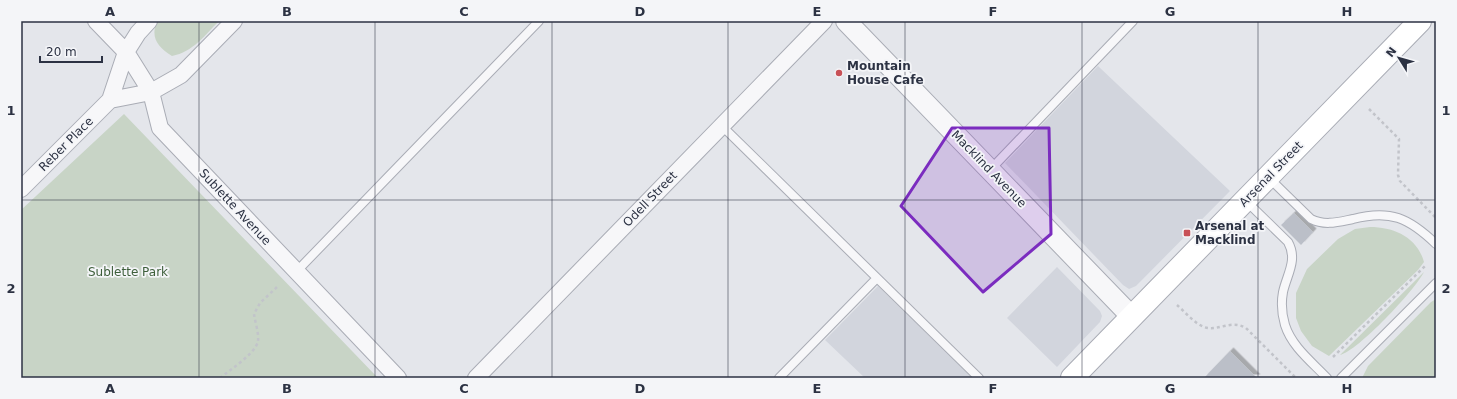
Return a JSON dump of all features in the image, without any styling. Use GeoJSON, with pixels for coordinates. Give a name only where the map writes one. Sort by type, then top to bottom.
{"type":"FeatureCollection","features":[{"type":"Feature","properties":{"kind":"main road","name":"Arsenal Street"},"geometry":{"type":"LineString","coordinates":[[1072,378],[1420,21]]}},
{"type":"Feature","properties":{"kind":"street","name":"Sublette Avenue"},"geometry":{"type":"LineString","coordinates":[[96,21],[126,52],[151,92],[160,128],[398,378]]}},
{"type":"Feature","properties":{"kind":"street","name":"Reber Place"},"geometry":{"type":"LineString","coordinates":[[21,189],[110,100],[126,52],[138,33],[149,21]]}},
{"type":"Feature","properties":{"kind":"street"},"geometry":{"type":"LineString","coordinates":[[110,100],[151,92],[181,75],[234,21]]}},
{"type":"Feature","properties":{"kind":"street","name":"Odell Street"},"geometry":{"type":"LineString","coordinates":[[476,378],[824,21]]}},
{"type":"Feature","properties":{"kind":"street","name":"Macklind Avenue"},"geometry":{"type":"LineString","coordinates":[[846,21],[1132,317]]}},
{"type":"Feature","properties":{"kind":"lane"},"geometry":{"type":"LineString","coordinates":[[296,272],[539,21]]}},
{"type":"Feature","properties":{"kind":"lane"},"geometry":{"type":"LineString","coordinates":[[990,170],[1133,21]]}},
{"type":"Feature","properties":{"kind":"lane"},"geometry":{"type":"LineString","coordinates":[[721,125],[979,378]]}},
{"type":"Feature","properties":{"kind":"lane"},"geometry":{"type":"LineString","coordinates":[[1268,177],[1311,219],[1319,223],[1329,224],[1370,214],[1386,214],[1402,218],[1416,226],[1436,244]]}},
{"type":"Feature","properties":{"kind":"lane"},"geometry":{"type":"LineString","coordinates":[[1246,200],[1288,242],[1292,250],[1291,269],[1283,294],[1282,310],[1285,326],[1292,341],[1327,378]]}},
{"type":"Feature","properties":{"kind":"lane"},"geometry":{"type":"LineString","coordinates":[[779,378],[877,278]]}},
{"type":"Feature","properties":{"kind":"lane"},"geometry":{"type":"LineString","coordinates":[[1341,378],[1436,283]]}},
{"type":"Feature","properties":{"kind":"path"},"geometry":{"type":"LineString","coordinates":[[1369,109],[1399,139],[1398,175],[1400,181],[1436,218]]}},
{"type":"Feature","properties":{"kind":"path"},"geometry":{"type":"LineString","coordinates":[[1333,357],[1426,265]]}},
{"type":"Feature","properties":{"kind":"path"},"geometry":{"type":"LineString","coordinates":[[220,378],[254,349],[258,342],[258,333],[254,314],[260,303],[277,287]]}},
{"type":"Feature","properties":{"kind":"path"},"geometry":{"type":"LineString","coordinates":[[1177,305],[1205,327],[1212,328],[1233,324],[1246,328],[1296,378]]}},
{"type":"Feature","properties":{"kind":"highlighted area"},"geometry":{"type":"Polygon","coordinates":[[[952,128],[1049,128],[1051,234],[983,292],[901,206],[952,128]]]}},
{"type":"Feature","properties":{"kind":"shaded area"},"geometry":{"type":"Polygon","coordinates":[[[1098,66],[1230,191],[1136,286],[1129,289],[1123,285],[1005,163],[1098,66]]]}},
{"type":"Feature","properties":{"kind":"shaded area"},"geometry":{"type":"Polygon","coordinates":[[[1057,267],[1100,311],[1102,316],[1100,322],[1057,367],[1007,318],[1057,267]]]}},
{"type":"Feature","properties":{"kind":"shaded area"},"geometry":{"type":"Polygon","coordinates":[[[878,286],[972,378],[865,378],[825,340],[878,286]]]}},
{"type":"Feature","properties":{"kind":"green space"},"geometry":{"type":"Polygon","coordinates":[[[157,21],[219,21],[192,47],[172,56],[157,42],[154,32],[157,21]]]}},
{"type":"Feature","properties":{"kind":"green space","name":"Sublette Park"},"geometry":{"type":"Polygon","coordinates":[[[124,114],[378,378],[21,378],[21,210],[124,114]]]}},
{"type":"Feature","properties":{"kind":"green space"},"geometry":{"type":"Polygon","coordinates":[[[1370,227],[1388,229],[1403,235],[1416,246],[1421,253],[1424,262],[1418,270],[1329,356],[1312,346],[1301,331],[1296,318],[1296,293],[1307,269],[1338,239],[1355,229],[1370,227]]]}},
{"type":"Feature","properties":{"kind":"green space"},"geometry":{"type":"Polygon","coordinates":[[[1424,272],[1410,292],[1372,332],[1348,351],[1340,355],[1424,272]]]}},
{"type":"Feature","properties":{"kind":"green space"},"geometry":{"type":"Polygon","coordinates":[[[1436,299],[1436,378],[1362,378],[1368,366],[1431,302],[1436,299]]]}},
{"type":"Feature","properties":{"kind":"building"},"geometry":{"type":"Polygon","coordinates":[[[1294,213],[1313,232],[1301,245],[1281,225],[1294,213]]]}},
{"type":"Feature","properties":{"kind":"building"},"geometry":{"type":"Polygon","coordinates":[[[1230,351],[1257,378],[1204,378],[1230,351]]]}},
{"type":"Feature","properties":{"kind":"place","name":"Mountain House Cafe"},"geometry":{"type":"Point","coordinates":[839,73]}},
{"type":"Feature","properties":{"kind":"place","name":"Arsenal at Macklind"},"geometry":{"type":"Point","coordinates":[1187,233]}}]}
